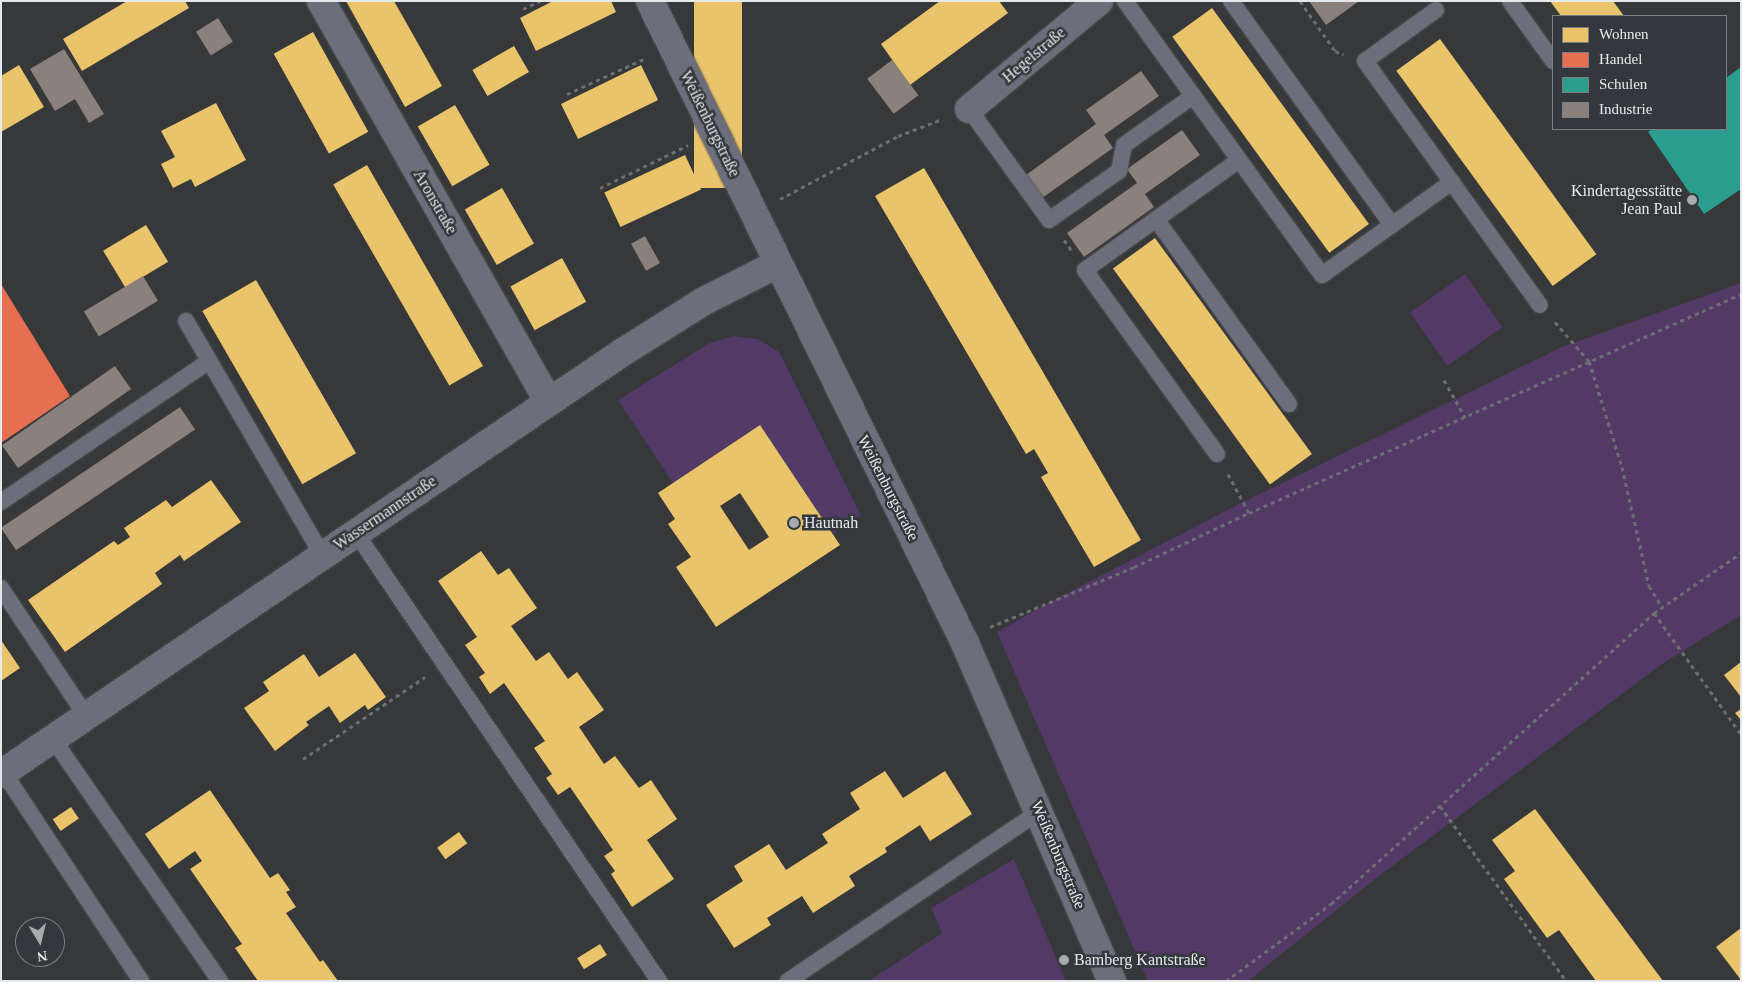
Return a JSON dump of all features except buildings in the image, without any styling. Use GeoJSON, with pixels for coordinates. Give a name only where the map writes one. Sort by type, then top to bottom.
{"type":"FeatureCollection","features":[{"type":"Feature","properties":{"kind":"street","name":"Aronstraße"},"geometry":{"type":"LineString","coordinates":[[321,1],[549,402]]}},
{"type":"Feature","properties":{"kind":"street","name":"Weißenburgstraße"},"geometry":{"type":"LineString","coordinates":[[650,1],[777,264],[964,641],[1112,981]]}},
{"type":"Feature","properties":{"kind":"street","name":"Hegelstraße"},"geometry":{"type":"LineString","coordinates":[[969,109],[1085,5]]}},
{"type":"Feature","properties":{"kind":"street","name":"Wassermannstraße"},"geometry":{"type":"LineString","coordinates":[[2,774],[549,402],[704,301],[777,264]]}},
{"type":"Feature","properties":{"kind":"lane"},"geometry":{"type":"LineString","coordinates":[[1125,1],[1322,275],[1452,182]]}},
{"type":"Feature","properties":{"kind":"lane"},"geometry":{"type":"LineString","coordinates":[[1231,1],[1392,225]]}},
{"type":"Feature","properties":{"kind":"lane"},"geometry":{"type":"LineString","coordinates":[[1510,1],[1552,60]]}},
{"type":"Feature","properties":{"kind":"lane"},"geometry":{"type":"LineString","coordinates":[[1436,10],[1365,61],[1540,305]]}},
{"type":"Feature","properties":{"kind":"lane"},"geometry":{"type":"LineString","coordinates":[[969,109],[1049,220],[1119,171],[1124,145],[1193,96]]}},
{"type":"Feature","properties":{"kind":"lane"},"geometry":{"type":"LineString","coordinates":[[1217,454],[1085,270],[1239,160]]}},
{"type":"Feature","properties":{"kind":"lane"},"geometry":{"type":"LineString","coordinates":[[1156,219],[1289,404]]}},
{"type":"Feature","properties":{"kind":"lane"},"geometry":{"type":"LineString","coordinates":[[186,321],[323,556]]}},
{"type":"Feature","properties":{"kind":"lane"},"geometry":{"type":"LineString","coordinates":[[1,502],[209,361]]}},
{"type":"Feature","properties":{"kind":"lane"},"geometry":{"type":"LineString","coordinates":[[356,533],[659,981]]}},
{"type":"Feature","properties":{"kind":"lane"},"geometry":{"type":"LineString","coordinates":[[1,588],[86,716]]}},
{"type":"Feature","properties":{"kind":"lane"},"geometry":{"type":"LineString","coordinates":[[53,739],[220,981]]}},
{"type":"Feature","properties":{"kind":"lane"},"geometry":{"type":"LineString","coordinates":[[2,774],[141,981]]}},
{"type":"Feature","properties":{"kind":"lane"},"geometry":{"type":"LineString","coordinates":[[788,981],[1039,812]]}},
{"type":"Feature","properties":{"kind":"path"},"geometry":{"type":"LineString","coordinates":[[523,9],[540,1]]}},
{"type":"Feature","properties":{"kind":"path"},"geometry":{"type":"LineString","coordinates":[[1300,1],[1335,51],[1365,61]]}},
{"type":"Feature","properties":{"kind":"path"},"geometry":{"type":"LineString","coordinates":[[568,94],[672,46]]}},
{"type":"Feature","properties":{"kind":"path"},"geometry":{"type":"LineString","coordinates":[[753,214],[898,136],[969,109]]}},
{"type":"Feature","properties":{"kind":"path"},"geometry":{"type":"LineString","coordinates":[[600,188],[714,133]]}},
{"type":"Feature","properties":{"kind":"path"},"geometry":{"type":"LineString","coordinates":[[1049,220],[1085,270]]}},
{"type":"Feature","properties":{"kind":"path"},"geometry":{"type":"LineString","coordinates":[[964,641],[1000,622],[1134,567],[1249,512],[1741,294]]}},
{"type":"Feature","properties":{"kind":"path"},"geometry":{"type":"LineString","coordinates":[[1540,305],[1589,361],[1622,467],[1649,586],[1662,607]]}},
{"type":"Feature","properties":{"kind":"path"},"geometry":{"type":"LineString","coordinates":[[1444,380],[1465,416]]}},
{"type":"Feature","properties":{"kind":"path"},"geometry":{"type":"LineString","coordinates":[[1217,454],[1249,512]]}},
{"type":"Feature","properties":{"kind":"path"},"geometry":{"type":"LineString","coordinates":[[1226,981],[1331,904],[1654,613],[1741,553]]}},
{"type":"Feature","properties":{"kind":"path"},"geometry":{"type":"LineString","coordinates":[[1654,613],[1741,734]]}},
{"type":"Feature","properties":{"kind":"path"},"geometry":{"type":"LineString","coordinates":[[303,758],[445,664]]}},
{"type":"Feature","properties":{"kind":"path"},"geometry":{"type":"LineString","coordinates":[[1440,806],[1566,981]]}},
{"type":"Feature","properties":{"kind":"shaded area"},"geometry":{"type":"Polygon","coordinates":[[[1465,274],[1502,327],[1447,366],[1410,312],[1465,274]]]}},
{"type":"Feature","properties":{"kind":"shaded area"},"geometry":{"type":"Polygon","coordinates":[[[1741,283],[1741,615],[1662,664],[1379,876],[1248,981],[1148,981],[997,632],[1054,600],[1243,502],[1562,347],[1741,283]]]}},
{"type":"Feature","properties":{"kind":"shaded area"},"geometry":{"type":"Polygon","coordinates":[[[734,336],[758,339],[779,352],[861,515],[833,534],[760,425],[673,483],[618,400],[710,343],[734,336]]]}},
{"type":"Feature","properties":{"kind":"shaded area"},"geometry":{"type":"Polygon","coordinates":[[[1014,859],[1066,981],[869,981],[942,933],[931,908],[1014,859]]]}},
{"type":"Feature","properties":{"kind":"place","name":"Kindertagesstätte Jean Paul"},"geometry":{"type":"Point","coordinates":[1692,200]}},
{"type":"Feature","properties":{"kind":"place","name":"Hautnah"},"geometry":{"type":"Point","coordinates":[794,523]}},
{"type":"Feature","properties":{"kind":"place","name":"Bamberg Kantstraße"},"geometry":{"type":"Point","coordinates":[1064,960]}}]}
